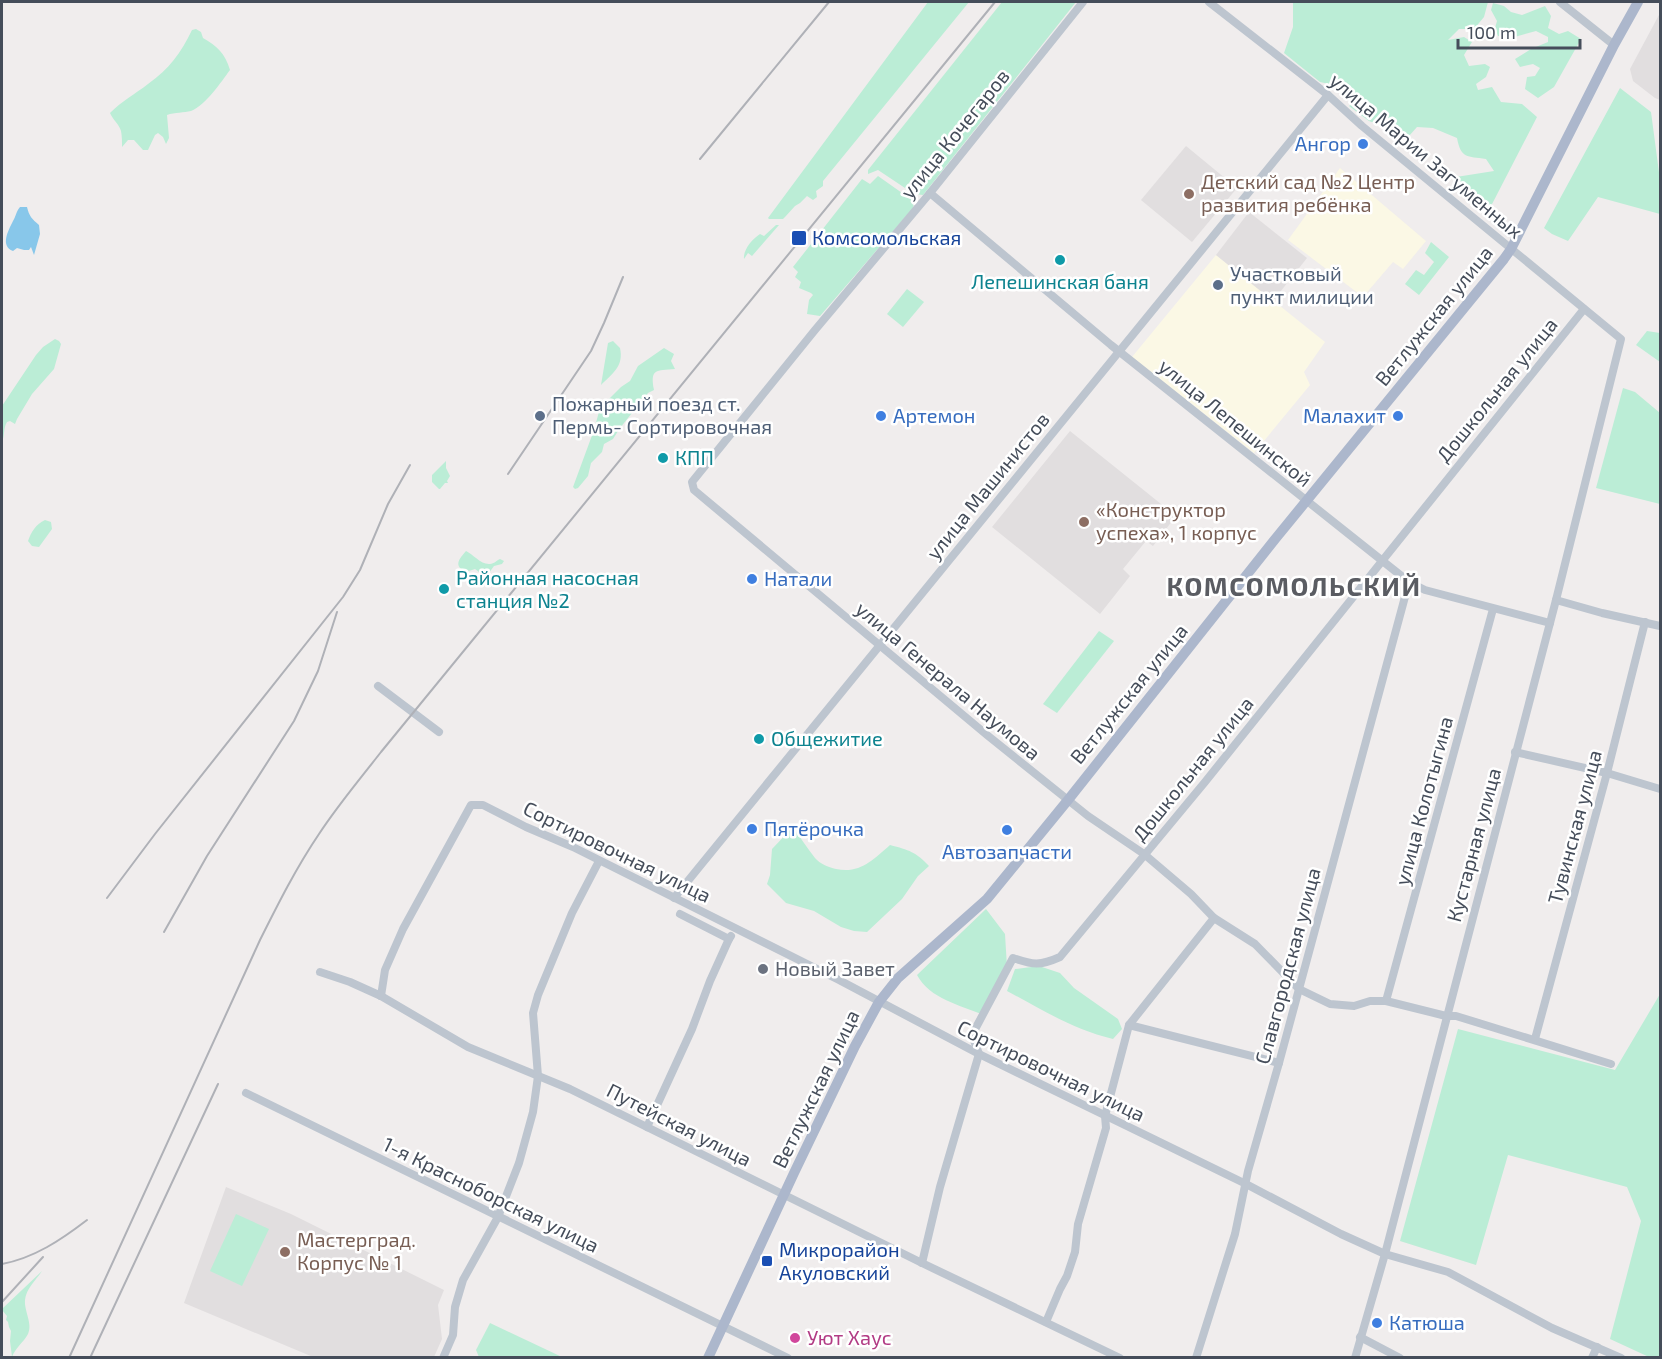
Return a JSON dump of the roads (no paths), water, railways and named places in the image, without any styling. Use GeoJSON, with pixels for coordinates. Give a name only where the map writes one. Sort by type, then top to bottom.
{"type":"FeatureCollection","features":[{"type":"Feature","properties":{"kind":"main road","name":"Ветлужская улица"},"geometry":{"type":"LineString","coordinates":[[708,1358],[783,1195],[855,1046],[879,1002],[898,978],[987,899],[1511,249],[1638,2]]}},
{"type":"Feature","properties":{"kind":"street","name":"улица Кочегаров"},"geometry":{"type":"LineString","coordinates":[[692,482],[930,193],[1083,2]]}},
{"type":"Feature","properties":{"kind":"street","name":"улица Марии Загуменных"},"geometry":{"type":"LineString","coordinates":[[1209,2],[1328,96],[1621,339]]}},
{"type":"Feature","properties":{"kind":"street"},"geometry":{"type":"LineString","coordinates":[[1560,2],[1614,45]]}},
{"type":"Feature","properties":{"kind":"street","name":"улица Машинистов"},"geometry":{"type":"LineString","coordinates":[[674,898],[1328,96]]}},
{"type":"Feature","properties":{"kind":"street","name":"улица Лепешинской"},"geometry":{"type":"LineString","coordinates":[[930,193],[1120,351],[1409,582],[1425,590],[1550,623]]}},
{"type":"Feature","properties":{"kind":"street","name":"Дошкольная улица"},"geometry":{"type":"LineString","coordinates":[[922,1263],[940,1187],[979,1054],[972,1035],[1013,958],[1032,965],[1046,964],[1060,957],[1205,782],[1584,309]]}},
{"type":"Feature","properties":{"kind":"street","name":"Кустарная улица"},"geometry":{"type":"LineString","coordinates":[[1355,1358],[1385,1254],[1550,623],[1621,339]]}},
{"type":"Feature","properties":{"kind":"street","name":"улица Генерала Наумова"},"geometry":{"type":"LineString","coordinates":[[692,482],[694,490],[987,735],[1068,800],[1144,854],[1191,894],[1214,918],[1256,944],[1299,988],[1330,1004],[1353,1006],[1370,1001],[1386,1001],[1446,1016],[1456,1016],[1611,1064]]}},
{"type":"Feature","properties":{"kind":"street","name":"Славгородская улица"},"geometry":{"type":"LineString","coordinates":[[1196,1358],[1235,1234],[1246,1184],[1409,582]]}},
{"type":"Feature","properties":{"kind":"street"},"geometry":{"type":"LineString","coordinates":[[1556,600],[1660,626]]}},
{"type":"Feature","properties":{"kind":"street","name":"улица Колотыгина"},"geometry":{"type":"LineString","coordinates":[[1386,1001],[1493,609]]}},
{"type":"Feature","properties":{"kind":"street","name":"Тувинская улица"},"geometry":{"type":"LineString","coordinates":[[1535,1039],[1645,622]]}},
{"type":"Feature","properties":{"kind":"street"},"geometry":{"type":"LineString","coordinates":[[378,686],[439,732]]}},
{"type":"Feature","properties":{"kind":"street"},"geometry":{"type":"LineString","coordinates":[[1515,752],[1607,773],[1660,789]]}},
{"type":"Feature","properties":{"kind":"street","name":"Сортировочная улица"},"geometry":{"type":"LineString","coordinates":[[381,996],[385,970],[403,929],[471,805],[483,805],[735,927],[979,1054],[1246,1184],[1341,1234],[1385,1254],[1448,1272],[1552,1328],[1621,1358]]}},
{"type":"Feature","properties":{"kind":"street"},"geometry":{"type":"LineString","coordinates":[[443,1358],[453,1335],[455,1307],[463,1280],[498,1217],[519,1163],[533,1112],[538,1076],[533,1013],[538,995],[572,913],[599,861]]}},
{"type":"Feature","properties":{"kind":"street"},"geometry":{"type":"LineString","coordinates":[[680,914],[729,939]]}},
{"type":"Feature","properties":{"kind":"street"},"geometry":{"type":"LineString","coordinates":[[1046,1322],[1075,1252],[1078,1224],[1106,1128],[1105,1116],[1129,1026],[1214,918]]}},
{"type":"Feature","properties":{"kind":"street"},"geometry":{"type":"LineString","coordinates":[[647,1127],[735,927]]}},
{"type":"Feature","properties":{"kind":"street","name":"Путейская улица"},"geometry":{"type":"LineString","coordinates":[[320,972],[381,996],[468,1047],[570,1089],[1120,1358]]}},
{"type":"Feature","properties":{"kind":"street"},"geometry":{"type":"LineString","coordinates":[[1129,1026],[1279,1063]]}},
{"type":"Feature","properties":{"kind":"street","name":"1-я Красноборская улица"},"geometry":{"type":"LineString","coordinates":[[246,1093],[788,1358]]}},
{"type":"Feature","properties":{"kind":"street"},"geometry":{"type":"LineString","coordinates":[[1360,1337],[1400,1358]]}},
{"type":"Feature","properties":{"kind":"street"},"geometry":{"type":"LineString","coordinates":[[1592,1358],[1598,1347]]}},
{"type":"Feature","properties":{"kind":"water"},"geometry":{"type":"Polygon","coordinates":[[[20,207],[27,207],[31,217],[39,225],[40,234],[34,255],[31,247],[29,250],[17,248],[13,251],[7,246],[7,234],[20,207]]]}},
{"type":"Feature","properties":{"kind":"railway"},"geometry":{"type":"LineString","coordinates":[[700,159],[829,2]]}},
{"type":"Feature","properties":{"kind":"railway"},"geometry":{"type":"LineString","coordinates":[[69,1358],[260,940],[295,873],[326,823],[381,752],[995,2]]}},
{"type":"Feature","properties":{"kind":"railway"},"geometry":{"type":"LineString","coordinates":[[508,474],[591,351],[623,277]]}},
{"type":"Feature","properties":{"kind":"railway"},"geometry":{"type":"LineString","coordinates":[[107,898],[343,597],[360,570],[388,504],[410,465]]}},
{"type":"Feature","properties":{"kind":"railway"},"geometry":{"type":"LineString","coordinates":[[164,932],[207,856],[294,721],[318,671],[337,612]]}},
{"type":"Feature","properties":{"kind":"railway"},"geometry":{"type":"LineString","coordinates":[[90,1358],[218,1084]]}},
{"type":"Feature","properties":{"kind":"railway"},"geometry":{"type":"LineString","coordinates":[[2,1264],[47,1247],[87,1220]]}},
{"type":"Feature","properties":{"kind":"railway"},"geometry":{"type":"LineString","coordinates":[[2,1302],[43,1257]]}},
{"type":"Feature","properties":{"kind":"place","name":"Ангор"},"geometry":{"type":"Point","coordinates":[1363,144]}},
{"type":"Feature","properties":{"kind":"place","name":"Детский сад №2 Центр развития ребёнка"},"geometry":{"type":"Point","coordinates":[1189,194]}},
{"type":"Feature","properties":{"kind":"place","name":"Комсомольская"},"geometry":{"type":"Point","coordinates":[799,238]}},
{"type":"Feature","properties":{"kind":"place","name":"Лепешинская баня"},"geometry":{"type":"Point","coordinates":[1060,260]}},
{"type":"Feature","properties":{"kind":"place","name":"Участковый пункт милиции"},"geometry":{"type":"Point","coordinates":[1218,285]}},
{"type":"Feature","properties":{"kind":"place","name":"Пожарный поезд ст. Пермь- Сортировочная"},"geometry":{"type":"Point","coordinates":[540,416]}},
{"type":"Feature","properties":{"kind":"place","name":"Артемон"},"geometry":{"type":"Point","coordinates":[881,416]}},
{"type":"Feature","properties":{"kind":"place","name":"Малахит"},"geometry":{"type":"Point","coordinates":[1398,416]}},
{"type":"Feature","properties":{"kind":"place","name":"КПП"},"geometry":{"type":"Point","coordinates":[663,458]}},
{"type":"Feature","properties":{"kind":"place","name":"«Конструктор успеха», 1 корпус"},"geometry":{"type":"Point","coordinates":[1084,522]}},
{"type":"Feature","properties":{"kind":"place","name":"Натали"},"geometry":{"type":"Point","coordinates":[752,579]}},
{"type":"Feature","properties":{"kind":"place","name":"Районная насосная станция №2"},"geometry":{"type":"Point","coordinates":[444,589]}},
{"type":"Feature","properties":{"kind":"place","name":"Общежитие"},"geometry":{"type":"Point","coordinates":[759,739]}},
{"type":"Feature","properties":{"kind":"place","name":"Пятёрочка"},"geometry":{"type":"Point","coordinates":[752,829]}},
{"type":"Feature","properties":{"kind":"place","name":"Автозапчасти"},"geometry":{"type":"Point","coordinates":[1007,830]}},
{"type":"Feature","properties":{"kind":"place","name":"Новый Завет"},"geometry":{"type":"Point","coordinates":[763,969]}},
{"type":"Feature","properties":{"kind":"place","name":"Мастерград. Корпус № 1"},"geometry":{"type":"Point","coordinates":[285,1252]}},
{"type":"Feature","properties":{"kind":"place","name":"Микрорайон Акуловский"},"geometry":{"type":"Point","coordinates":[767,1261]}},
{"type":"Feature","properties":{"kind":"place","name":"Катюша"},"geometry":{"type":"Point","coordinates":[1377,1323]}},
{"type":"Feature","properties":{"kind":"place","name":"Уют Хаус"},"geometry":{"type":"Point","coordinates":[795,1338]}},
{"type":"Feature","properties":{"kind":"district","name":"КОМСОМОЛЬСКИЙ"},"geometry":{"type":"Point","coordinates":[1294,587]}}]}
